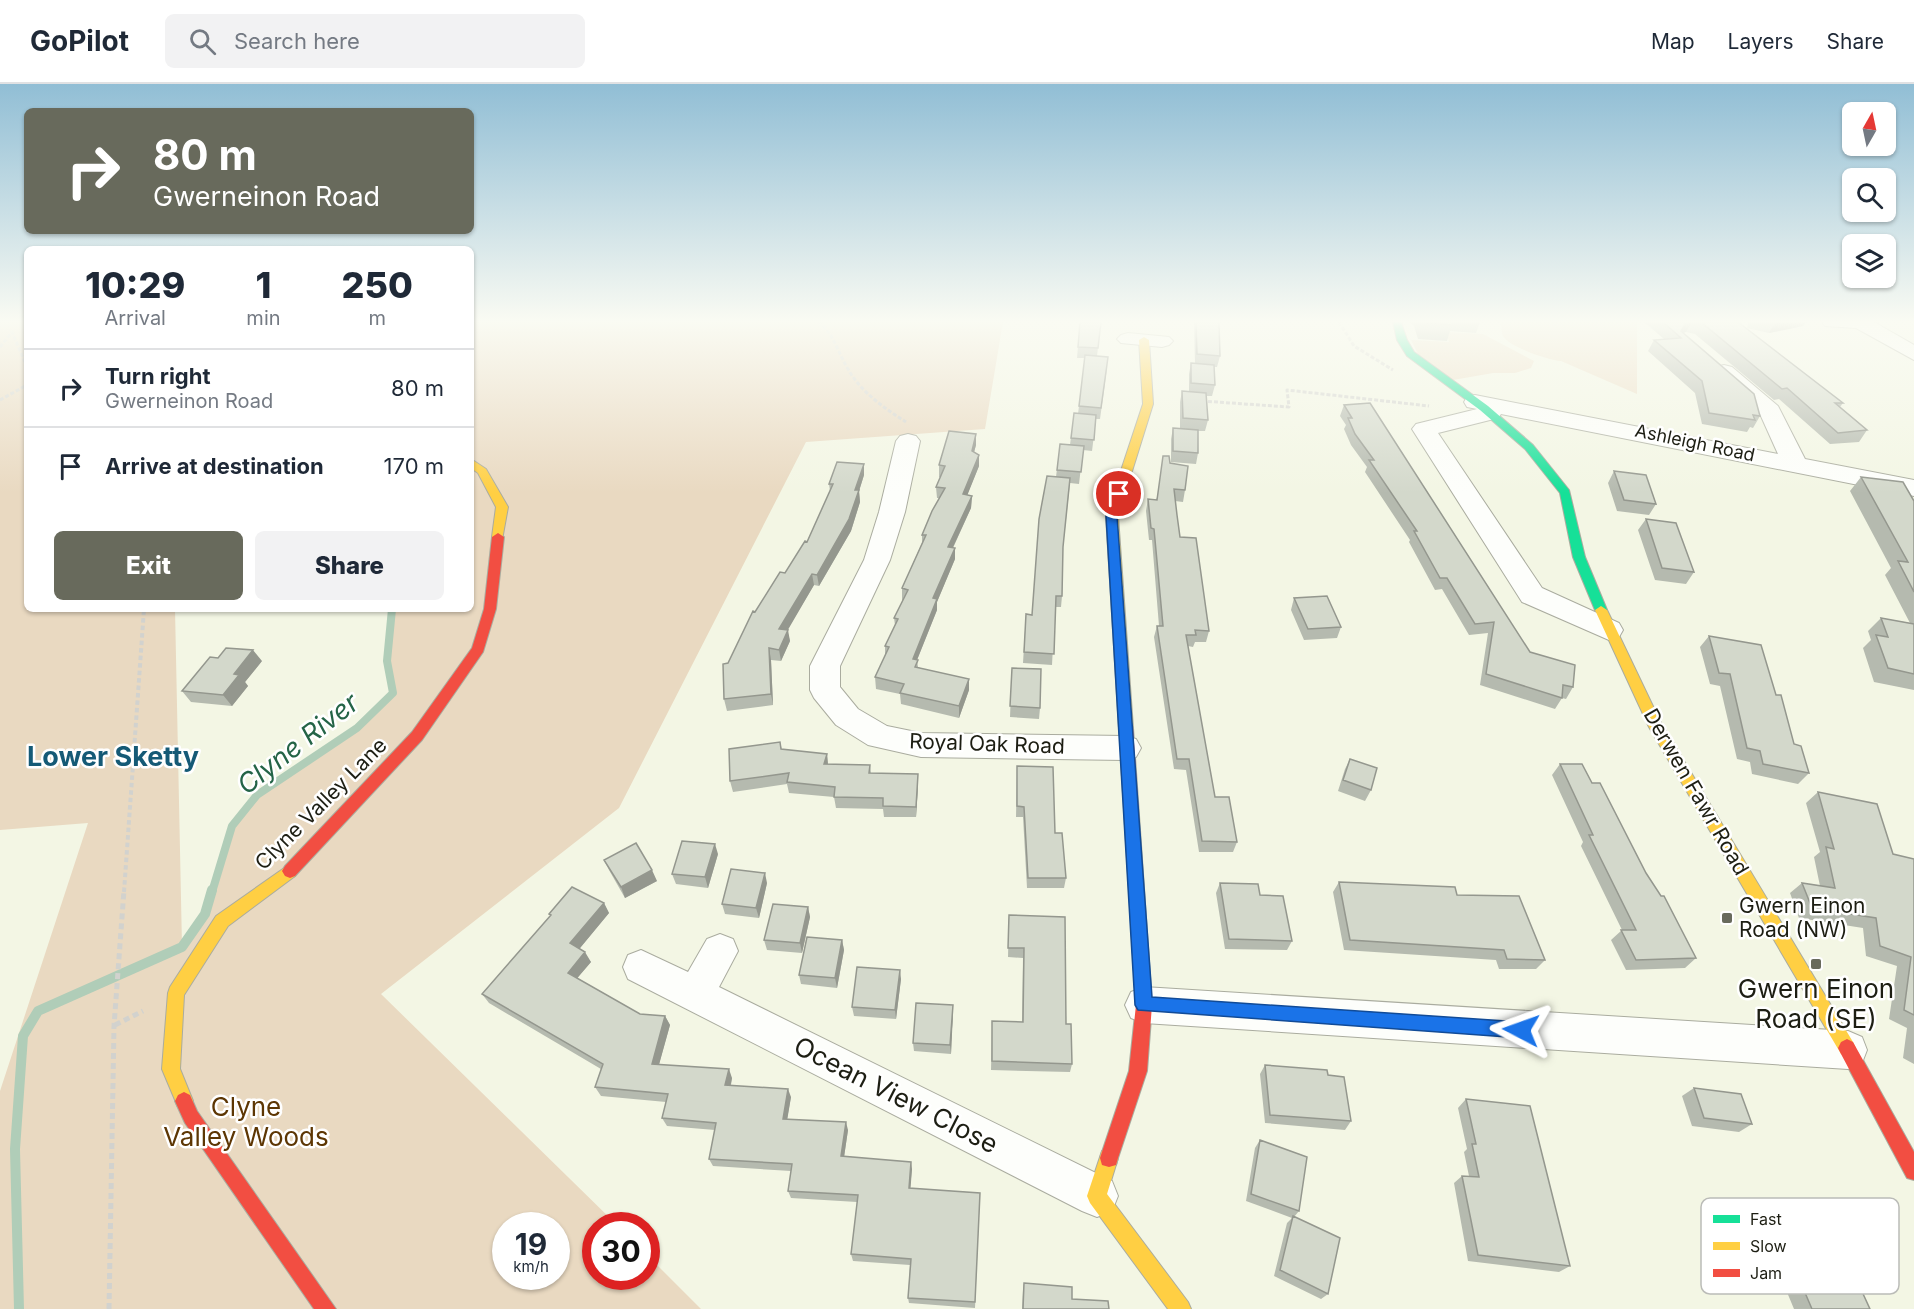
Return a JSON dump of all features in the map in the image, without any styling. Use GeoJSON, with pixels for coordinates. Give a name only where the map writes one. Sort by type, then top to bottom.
{"type":"FeatureCollection","features":[{"type":"Feature","properties":{"kind":"street"},"geometry":{"type":"LineString","coordinates":[[1147,379],[1148,404],[1112,516],[1125,748],[1144,1005],[1138,1071],[1097,1196],[1180,1309]]}},
{"type":"Feature","properties":{"kind":"street","name":"Derwen Fawr Road"},"geometry":{"type":"LineString","coordinates":[[1445,379],[1483,407],[1529,447],[1565,492],[1579,557],[1609,630],[1654,723],[1848,1050],[1914,1171]]}},
{"type":"Feature","properties":{"kind":"street"},"geometry":{"type":"LineString","coordinates":[[1733,379],[1770,411],[1795,464]]}},
{"type":"Feature","properties":{"kind":"street","name":"Ashleigh Road"},"geometry":{"type":"LineString","coordinates":[[1483,407],[1914,488]]}},
{"type":"Feature","properties":{"kind":"street"},"geometry":{"type":"LineString","coordinates":[[1483,407],[1424,429],[1532,595],[1609,630]]}},
{"type":"Feature","properties":{"kind":"street","name":"Royal Oak Road"},"geometry":{"type":"LineString","coordinates":[[899,453],[892,512],[877,560],[825,666],[825,690],[847,717],[879,736],[921,745],[1125,748]]}},
{"type":"Feature","properties":{"kind":"street","name":"Clyne Valley Lane"},"geometry":{"type":"LineString","coordinates":[[326,1309],[190,1117],[171,1069],[176,993],[222,921],[292,869],[333,826],[417,736],[478,650],[490,609],[502,507],[482,471],[474,464]]}},
{"type":"Feature","properties":{"kind":"street"},"geometry":{"type":"LineString","coordinates":[[695,995],[720,951]]}},
{"type":"Feature","properties":{"kind":"street","name":"Ocean View Close"},"geometry":{"type":"LineString","coordinates":[[641,967],[1097,1196]]}},
{"type":"Feature","properties":{"kind":"street"},"geometry":{"type":"LineString","coordinates":[[1144,1005],[1848,1050]]}},
{"type":"Feature","properties":{"kind":"path"},"geometry":{"type":"LineString","coordinates":[[857,379],[876,403],[919,430],[899,453]]}},
{"type":"Feature","properties":{"kind":"path"},"geometry":{"type":"LineString","coordinates":[[0,400],[24,387]]}},
{"type":"Feature","properties":{"kind":"path"},"geometry":{"type":"LineString","coordinates":[[1195,400],[1289,407],[1287,390],[1434,407]]}},
{"type":"Feature","properties":{"kind":"path"},"geometry":{"type":"LineString","coordinates":[[109,1309],[114,1026],[144,612]]}},
{"type":"Feature","properties":{"kind":"shaded area"},"geometry":{"type":"Polygon","coordinates":[[[1603,379],[1637,379],[1637,394],[1603,379]]]}},
{"type":"Feature","properties":{"kind":"green space","name":"Clyne Valley Woods"},"geometry":{"type":"Polygon","coordinates":[[[0,379],[24,379],[24,612],[175,612],[182,946],[205,914],[232,826],[257,795],[357,728],[393,693],[387,661],[392,612],[474,612],[474,379],[993,379],[985,429],[806,442],[619,808],[381,994],[604,1212],[582,1212],[582,1290],[660,1290],[660,1268],[701,1309],[0,1309],[0,1091],[88,823],[0,830],[0,379]]]}},
{"type":"Feature","properties":{"kind":"building"},"geometry":{"type":"Polygon","coordinates":[[[1082,379],[1105,379],[1101,408],[1079,406],[1082,379]]]}},
{"type":"Feature","properties":{"kind":"building"},"geometry":{"type":"Polygon","coordinates":[[[1191,379],[1215,379],[1215,385],[1191,383],[1191,379]]]}},
{"type":"Feature","properties":{"kind":"building"},"geometry":{"type":"Polygon","coordinates":[[[1700,379],[1737,379],[1754,394],[1760,416],[1753,415],[1755,420],[1709,413],[1700,379]]]}},
{"type":"Feature","properties":{"kind":"building"},"geometry":{"type":"Polygon","coordinates":[[[1770,379],[1812,379],[1843,403],[1835,403],[1867,430],[1838,433],[1787,388],[1782,389],[1770,379]]]}},
{"type":"Feature","properties":{"kind":"building"},"geometry":{"type":"Polygon","coordinates":[[[1182,391],[1206,393],[1208,420],[1183,418],[1182,391]]]}},
{"type":"Feature","properties":{"kind":"building"},"geometry":{"type":"Polygon","coordinates":[[[1370,403],[1530,652],[1575,665],[1573,687],[1563,685],[1562,698],[1486,674],[1494,622],[1475,624],[1447,578],[1440,578],[1414,531],[1417,531],[1369,460],[1374,460],[1355,434],[1348,418],[1352,418],[1344,405],[1370,403]]]}},
{"type":"Feature","properties":{"kind":"building"},"geometry":{"type":"Polygon","coordinates":[[[1074,413],[1096,415],[1094,440],[1071,438],[1074,413]]]}},
{"type":"Feature","properties":{"kind":"building"},"geometry":{"type":"Polygon","coordinates":[[[1173,428],[1198,430],[1198,453],[1173,451],[1173,428]]]}},
{"type":"Feature","properties":{"kind":"building"},"geometry":{"type":"Polygon","coordinates":[[[949,431],[976,434],[972,451],[979,455],[963,494],[972,496],[948,547],[955,548],[933,598],[937,599],[913,659],[918,660],[915,667],[969,679],[959,706],[900,693],[904,684],[875,677],[889,647],[885,646],[898,619],[894,618],[908,590],[902,588],[926,535],[922,535],[932,511],[945,488],[936,487],[945,466],[939,465],[949,431]]]}},
{"type":"Feature","properties":{"kind":"building"},"geometry":{"type":"Polygon","coordinates":[[[1060,444],[1084,446],[1081,472],[1057,470],[1060,444]]]}},
{"type":"Feature","properties":{"kind":"building"},"geometry":{"type":"Polygon","coordinates":[[[1163,456],[1169,456],[1170,463],[1188,466],[1185,490],[1174,489],[1177,515],[1180,537],[1196,538],[1209,631],[1195,630],[1196,635],[1186,635],[1215,797],[1229,797],[1237,842],[1202,841],[1189,759],[1177,759],[1157,626],[1163,626],[1154,529],[1151,528],[1148,499],[1157,500],[1163,456]]]}},
{"type":"Feature","properties":{"kind":"building"},"geometry":{"type":"Polygon","coordinates":[[[837,462],[864,464],[855,490],[859,490],[849,519],[817,575],[812,574],[779,629],[788,630],[779,650],[769,648],[771,694],[724,699],[723,664],[728,663],[753,611],[755,612],[780,572],[785,573],[805,541],[807,542],[833,484],[829,484],[837,462]]]}},
{"type":"Feature","properties":{"kind":"building"},"geometry":{"type":"Polygon","coordinates":[[[1614,471],[1646,475],[1656,504],[1624,500],[1614,471]]]}},
{"type":"Feature","properties":{"kind":"building"},"geometry":{"type":"Polygon","coordinates":[[[1047,476],[1070,478],[1063,547],[1062,596],[1056,596],[1054,654],[1024,652],[1026,614],[1032,615],[1039,519],[1047,476]]]}},
{"type":"Feature","properties":{"kind":"building"},"geometry":{"type":"Polygon","coordinates":[[[1861,477],[1903,482],[1914,501],[1914,592],[1898,561],[1908,562],[1861,477]]]}},
{"type":"Feature","properties":{"kind":"building"},"geometry":{"type":"Polygon","coordinates":[[[1646,519],[1676,523],[1694,572],[1662,568],[1646,519]]]}},
{"type":"Feature","properties":{"kind":"building"},"geometry":{"type":"Polygon","coordinates":[[[1327,596],[1341,627],[1308,629],[1294,598],[1327,596]]]}},
{"type":"Feature","properties":{"kind":"building"},"geometry":{"type":"Polygon","coordinates":[[[1881,618],[1914,624],[1914,674],[1888,668],[1876,635],[1888,637],[1881,618]]]}},
{"type":"Feature","properties":{"kind":"building"},"geometry":{"type":"Polygon","coordinates":[[[1709,636],[1761,645],[1776,695],[1781,695],[1794,744],[1801,746],[1809,773],[1763,764],[1760,751],[1747,748],[1730,674],[1719,673],[1709,636]]]}},
{"type":"Feature","properties":{"kind":"building"},"geometry":{"type":"Polygon","coordinates":[[[226,648],[253,650],[234,674],[239,675],[223,695],[182,691],[210,657],[218,658],[226,648]]]}},
{"type":"Feature","properties":{"kind":"building"},"geometry":{"type":"Polygon","coordinates":[[[1012,668],[1041,669],[1040,708],[1010,706],[1012,668]]]}},
{"type":"Feature","properties":{"kind":"building"},"geometry":{"type":"Polygon","coordinates":[[[780,742],[781,749],[827,754],[824,764],[870,765],[869,773],[918,774],[916,807],[883,806],[883,798],[834,797],[835,787],[787,782],[789,773],[730,781],[729,749],[780,742]]]}},
{"type":"Feature","properties":{"kind":"building"},"geometry":{"type":"Polygon","coordinates":[[[1350,759],[1377,768],[1371,790],[1343,780],[1350,759]]]}},
{"type":"Feature","properties":{"kind":"building"},"geometry":{"type":"Polygon","coordinates":[[[1560,764],[1582,764],[1592,783],[1600,783],[1646,873],[1661,896],[1664,896],[1696,958],[1636,960],[1621,930],[1636,930],[1589,835],[1593,835],[1560,764]]]}},
{"type":"Feature","properties":{"kind":"building"},"geometry":{"type":"Polygon","coordinates":[[[1017,766],[1053,767],[1055,833],[1062,833],[1066,878],[1028,878],[1024,807],[1017,806],[1017,766]]]}},
{"type":"Feature","properties":{"kind":"building"},"geometry":{"type":"Polygon","coordinates":[[[1818,792],[1877,804],[1893,854],[1914,859],[1914,1015],[1904,1010],[1911,957],[1880,946],[1876,918],[1812,908],[1802,883],[1835,888],[1826,847],[1834,849],[1818,792]]]}},
{"type":"Feature","properties":{"kind":"building"},"geometry":{"type":"Polygon","coordinates":[[[682,841],[715,844],[705,877],[672,874],[682,841]]]}},
{"type":"Feature","properties":{"kind":"building"},"geometry":{"type":"Polygon","coordinates":[[[636,843],[652,870],[621,887],[604,860],[636,843]]]}},
{"type":"Feature","properties":{"kind":"building"},"geometry":{"type":"Polygon","coordinates":[[[731,869],[765,873],[756,908],[722,904],[731,869]]]}},
{"type":"Feature","properties":{"kind":"building"},"geometry":{"type":"Polygon","coordinates":[[[1339,882],[1455,887],[1457,895],[1519,896],[1545,960],[1507,959],[1504,950],[1350,940],[1339,882]]]}},
{"type":"Feature","properties":{"kind":"building"},"geometry":{"type":"Polygon","coordinates":[[[1220,883],[1258,884],[1260,895],[1283,896],[1292,941],[1229,939],[1220,883]]]}},
{"type":"Feature","properties":{"kind":"building"},"geometry":{"type":"Polygon","coordinates":[[[572,887],[604,903],[570,943],[585,952],[568,973],[640,1014],[665,1016],[652,1064],[729,1069],[725,1085],[788,1089],[783,1119],[846,1122],[841,1156],[911,1162],[909,1188],[980,1193],[975,1302],[908,1298],[911,1259],[851,1254],[858,1195],[788,1191],[792,1164],[709,1159],[716,1123],[662,1118],[668,1094],[595,1087],[603,1064],[482,994],[551,915],[549,914],[572,887]]]}},
{"type":"Feature","properties":{"kind":"building"},"geometry":{"type":"Polygon","coordinates":[[[773,904],[808,907],[800,943],[764,940],[773,904]]]}},
{"type":"Feature","properties":{"kind":"building"},"geometry":{"type":"Polygon","coordinates":[[[1009,915],[1065,917],[1066,1024],[1071,1024],[1072,1064],[992,1061],[992,1021],[1023,1022],[1024,948],[1008,948],[1009,915]]]}},
{"type":"Feature","properties":{"kind":"building"},"geometry":{"type":"Polygon","coordinates":[[[807,937],[842,940],[835,978],[799,975],[807,937]]]}},
{"type":"Feature","properties":{"kind":"building"},"geometry":{"type":"Polygon","coordinates":[[[857,967],[900,970],[895,1010],[852,1007],[857,967]]]}},
{"type":"Feature","properties":{"kind":"building"},"geometry":{"type":"Polygon","coordinates":[[[916,1003],[953,1005],[950,1045],[913,1043],[916,1003]]]}},
{"type":"Feature","properties":{"kind":"building"},"geometry":{"type":"Polygon","coordinates":[[[1265,1065],[1327,1070],[1328,1075],[1344,1077],[1351,1121],[1270,1115],[1265,1065]]]}},
{"type":"Feature","properties":{"kind":"building"},"geometry":{"type":"Polygon","coordinates":[[[1694,1088],[1741,1094],[1752,1124],[1704,1118],[1694,1088]]]}},
{"type":"Feature","properties":{"kind":"building"},"geometry":{"type":"Polygon","coordinates":[[[1466,1099],[1530,1106],[1570,1266],[1478,1255],[1462,1176],[1479,1177],[1472,1144],[1476,1144],[1466,1099]]]}},
{"type":"Feature","properties":{"kind":"building"},"geometry":{"type":"Polygon","coordinates":[[[1260,1140],[1307,1157],[1299,1211],[1251,1194],[1260,1140]]]}},
{"type":"Feature","properties":{"kind":"building"},"geometry":{"type":"Polygon","coordinates":[[[1293,1216],[1340,1238],[1328,1294],[1280,1270],[1293,1216]]]}},
{"type":"Feature","properties":{"kind":"building"},"geometry":{"type":"Polygon","coordinates":[[[1024,1283],[1072,1287],[1072,1299],[1108,1301],[1109,1309],[1023,1309],[1024,1283]]]}},
{"type":"Feature","properties":{"kind":"building"},"geometry":{"type":"Polygon","coordinates":[[[1806,1294],[1863,1294],[1870,1309],[1812,1309],[1806,1294]]]}},
{"type":"Feature","properties":{"kind":"waterway","name":"Clyne River"},"geometry":{"type":"LineString","coordinates":[[212,892],[232,826],[257,795],[357,728],[393,693],[387,661],[392,612]]}},
{"type":"Feature","properties":{"kind":"waterway","name":"Clyne River"},"geometry":{"type":"LineString","coordinates":[[19,1309],[15,1149],[23,1036],[38,1011],[182,947],[205,914],[212,890]]}},
{"type":"Feature","properties":{"kind":"traffic: fast"},"geometry":{"type":"LineString","coordinates":[[1444,379],[1484,408],[1529,447],[1565,492],[1579,557],[1601,610]]}},
{"type":"Feature","properties":{"kind":"traffic: slow"},"geometry":{"type":"LineString","coordinates":[[1126,728],[1112,516],[1148,404],[1146,379]]}},
{"type":"Feature","properties":{"kind":"traffic: slow"},"geometry":{"type":"LineString","coordinates":[[474,464],[482,471],[502,507],[498,537]]}},
{"type":"Feature","properties":{"kind":"traffic: slow"},"geometry":{"type":"LineString","coordinates":[[1601,610],[1654,723],[1847,1048]]}},
{"type":"Feature","properties":{"kind":"traffic: slow"},"geometry":{"type":"LineString","coordinates":[[184,1101],[171,1069],[176,993],[222,921],[290,871]]}},
{"type":"Feature","properties":{"kind":"traffic: slow"},"geometry":{"type":"LineString","coordinates":[[1109,1158],[1097,1196],[1181,1309]]}},
{"type":"Feature","properties":{"kind":"traffic: jam"},"geometry":{"type":"LineString","coordinates":[[290,871],[417,736],[478,649],[490,609],[498,537]]}},
{"type":"Feature","properties":{"kind":"traffic: jam"},"geometry":{"type":"LineString","coordinates":[[1109,1158],[1138,1071],[1144,1005],[1126,728]]}},
{"type":"Feature","properties":{"kind":"traffic: jam"},"geometry":{"type":"LineString","coordinates":[[1847,1048],[1914,1171]]}},
{"type":"Feature","properties":{"kind":"traffic: jam"},"geometry":{"type":"LineString","coordinates":[[184,1101],[191,1117],[326,1309]]}},
{"type":"Feature","properties":{"kind":"place","name":"Gwern Einon Road (NW)"},"geometry":{"type":"Point","coordinates":[1727,918]}},
{"type":"Feature","properties":{"kind":"place","name":"Gwern Einon Road (SE)"},"geometry":{"type":"Point","coordinates":[1816,964]}},
{"type":"Feature","properties":{"kind":"district","name":"Lower Sketty"},"geometry":{"type":"Point","coordinates":[113,757]}},
{"type":"Feature","properties":{"kind":"route"},"geometry":{"type":"LineString","coordinates":[[1119,494],[1112,516],[1125,748],[1144,1005],[1521,1030]]}}]}
